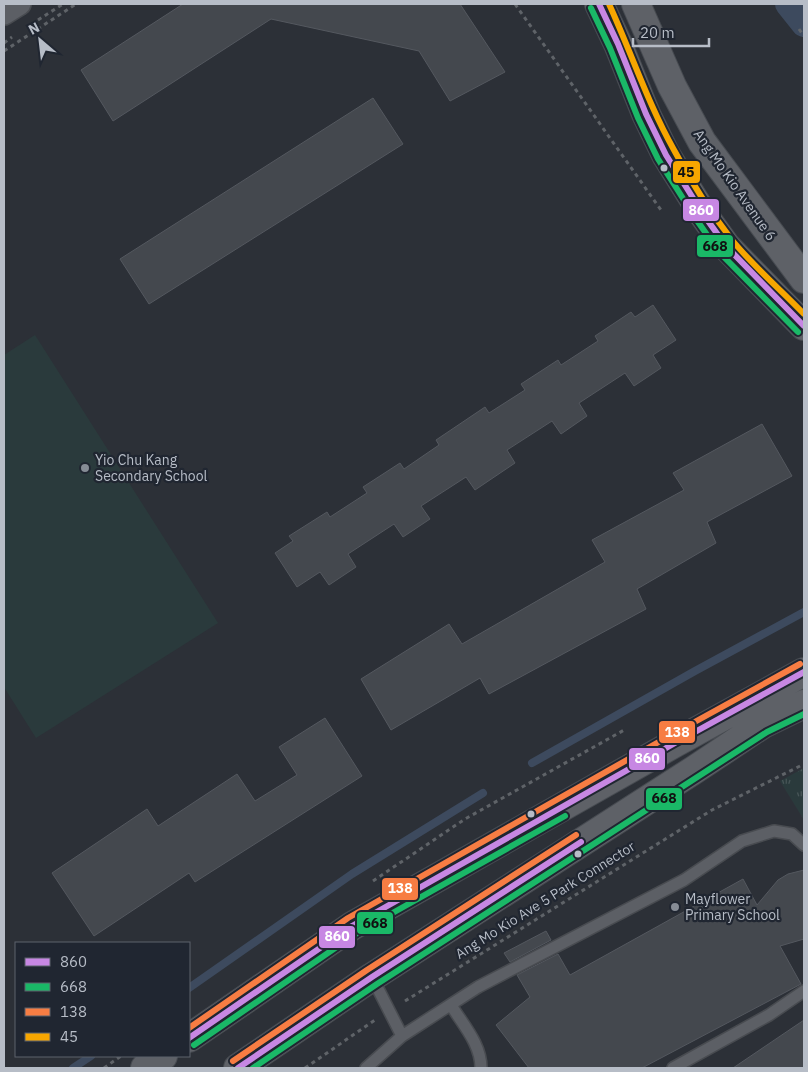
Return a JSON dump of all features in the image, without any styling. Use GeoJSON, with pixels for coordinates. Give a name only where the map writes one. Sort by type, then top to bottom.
{"type":"FeatureCollection","features":[{"type":"Feature","properties":{"kind":"main road"},"geometry":{"type":"LineString","coordinates":[[599,4],[666,155],[703,214],[726,246],[804,326]]}},
{"type":"Feature","properties":{"kind":"main road","name":"Ang Mo Kio Avenue 6"},"geometry":{"type":"LineString","coordinates":[[636,4],[672,86],[702,142],[804,279]]}},
{"type":"Feature","properties":{"kind":"main road"},"geometry":{"type":"LineString","coordinates":[[190,1037],[352,926],[804,672]]}},
{"type":"Feature","properties":{"kind":"main road"},"geometry":{"type":"LineString","coordinates":[[238,1068],[372,976],[763,724],[804,704]]}},
{"type":"Feature","properties":{"kind":"main road"},"geometry":{"type":"LineString","coordinates":[[631,768],[648,799]]}},
{"type":"Feature","properties":{"kind":"main road"},"geometry":{"type":"LineString","coordinates":[[145,1068],[162,1057]]}},
{"type":"Feature","properties":{"kind":"street"},"geometry":{"type":"LineString","coordinates":[[4,14],[20,4]]}},
{"type":"Feature","properties":{"kind":"lane"},"geometry":{"type":"LineString","coordinates":[[366,1068],[402,1036],[478,987],[684,880],[742,840],[774,831],[792,834],[804,845]]}},
{"type":"Feature","properties":{"kind":"lane"},"geometry":{"type":"LineString","coordinates":[[372,976],[402,1036]]}},
{"type":"Feature","properties":{"kind":"lane"},"geometry":{"type":"LineString","coordinates":[[673,1068],[770,1015],[804,991]]}},
{"type":"Feature","properties":{"kind":"lane"},"geometry":{"type":"LineString","coordinates":[[451,1005],[478,1048],[481,1068]]}},
{"type":"Feature","properties":{"kind":"path"},"geometry":{"type":"LineString","coordinates":[[4,51],[76,4]]}},
{"type":"Feature","properties":{"kind":"path"},"geometry":{"type":"LineString","coordinates":[[515,4],[661,210]]}},
{"type":"Feature","properties":{"kind":"path"},"geometry":{"type":"LineString","coordinates":[[799,29],[804,36]]}},
{"type":"Feature","properties":{"kind":"path","name":"Ang Mo Kio Ave 5 Park Connector"},"geometry":{"type":"LineString","coordinates":[[305,1068],[389,1011],[715,808],[804,764]]}},
{"type":"Feature","properties":{"kind":"path"},"geometry":{"type":"LineString","coordinates":[[104,1068],[120,1057]]}},
{"type":"Feature","properties":{"kind":"green space","name":"Yio Chu Kang Secondary School"},"geometry":{"type":"Polygon","coordinates":[[[35,335],[218,623],[36,738],[4,687],[4,355],[35,335]]]}},
{"type":"Feature","properties":{"kind":"green space"},"geometry":{"type":"Polygon","coordinates":[[[804,768],[804,820],[780,781],[804,768]]]}},
{"type":"Feature","properties":{"kind":"building"},"geometry":{"type":"Polygon","coordinates":[[[183,4],[460,4],[505,72],[450,101],[419,51],[271,19],[113,121],[81,70],[183,4]]]}},
{"type":"Feature","properties":{"kind":"building"},"geometry":{"type":"Polygon","coordinates":[[[373,98],[403,144],[149,304],[120,259],[373,98]]]}},
{"type":"Feature","properties":{"kind":"building"},"geometry":{"type":"Polygon","coordinates":[[[653,305],[676,340],[653,355],[661,368],[634,386],[625,373],[579,403],[587,416],[561,434],[552,421],[507,450],[515,463],[475,490],[466,477],[421,506],[430,519],[403,537],[394,524],[348,554],[356,567],[329,585],[320,572],[297,587],[275,553],[293,541],[289,536],[327,512],[330,517],[367,493],[363,487],[400,463],[404,469],[439,445],[436,440],[485,407],[489,413],[525,390],[521,384],[558,360],[561,365],[598,341],[595,336],[631,312],[635,317],[653,305]]]}},
{"type":"Feature","properties":{"kind":"building"},"geometry":{"type":"Polygon","coordinates":[[[762,424],[792,476],[707,522],[716,543],[637,589],[646,609],[489,694],[480,678],[391,730],[361,679],[449,624],[462,644],[605,562],[592,540],[684,490],[673,473],[762,424]]]}},
{"type":"Feature","properties":{"kind":"building"},"geometry":{"type":"Polygon","coordinates":[[[325,718],[362,776],[195,882],[189,873],[94,936],[52,873],[147,809],[158,826],[237,774],[255,801],[297,775],[279,747],[325,718]]]}},
{"type":"Feature","properties":{"kind":"building"},"geometry":{"type":"Polygon","coordinates":[[[804,870],[804,939],[780,946],[801,984],[642,1068],[529,1068],[496,1025],[530,997],[517,975],[558,954],[570,975],[743,879],[757,905],[778,880],[788,874],[804,870]]]}},
{"type":"Feature","properties":{"kind":"building"},"geometry":{"type":"Polygon","coordinates":[[[546,931],[551,940],[510,962],[504,953],[546,931]]]}},
{"type":"Feature","properties":{"kind":"building"},"geometry":{"type":"Polygon","coordinates":[[[804,1020],[804,1068],[733,1068],[804,1020]]]}},
{"type":"Feature","properties":{"kind":"waterway"},"geometry":{"type":"LineString","coordinates":[[788,4],[804,24]]}},
{"type":"Feature","properties":{"kind":"waterway"},"geometry":{"type":"LineString","coordinates":[[532,763],[804,612]]}},
{"type":"Feature","properties":{"kind":"waterway"},"geometry":{"type":"LineString","coordinates":[[190,987],[352,874],[483,793]]}},
{"type":"Feature","properties":{"kind":"waterway"},"geometry":{"type":"LineString","coordinates":[[73,1068],[90,1057]]}},
{"type":"Feature","properties":{"kind":"transit line","name":"860"},"geometry":{"type":"LineString","coordinates":[[599,4],[618,44],[646,114],[666,155],[703,214],[726,246],[804,326]]}},
{"type":"Feature","properties":{"kind":"transit line","name":"45"},"geometry":{"type":"LineString","coordinates":[[609,4],[656,115],[701,196],[740,250],[804,314]]}},
{"type":"Feature","properties":{"kind":"transit line","name":"668"},"geometry":{"type":"LineString","coordinates":[[591,8],[610,48],[638,118],[658,159],[696,219],[719,252],[798,332]]}},
{"type":"Feature","properties":{"kind":"transit line","name":"138"},"geometry":{"type":"LineString","coordinates":[[190,1027],[348,918],[800,664]]}},
{"type":"Feature","properties":{"kind":"transit line","name":"860"},"geometry":{"type":"LineString","coordinates":[[190,1037],[352,926],[804,672]]}},
{"type":"Feature","properties":{"kind":"transit line","name":"668"},"geometry":{"type":"LineString","coordinates":[[253,1068],[377,984],[767,732],[804,714]]}},
{"type":"Feature","properties":{"kind":"transit line","name":"668"},"geometry":{"type":"LineString","coordinates":[[194,1045],[357,933],[565,816]]}},
{"type":"Feature","properties":{"kind":"transit line","name":"138"},"geometry":{"type":"LineString","coordinates":[[233,1061],[367,970],[576,835]]}},
{"type":"Feature","properties":{"kind":"transit line","name":"860"},"geometry":{"type":"LineString","coordinates":[[238,1068],[372,977],[581,842]]}},
{"type":"Feature","properties":{"kind":"place","name":"Yio Chu Kang Secondary School"},"geometry":{"type":"Point","coordinates":[85,468]}},
{"type":"Feature","properties":{"kind":"place","name":"Mayflower Primary School"},"geometry":{"type":"Point","coordinates":[675,907]}}]}
